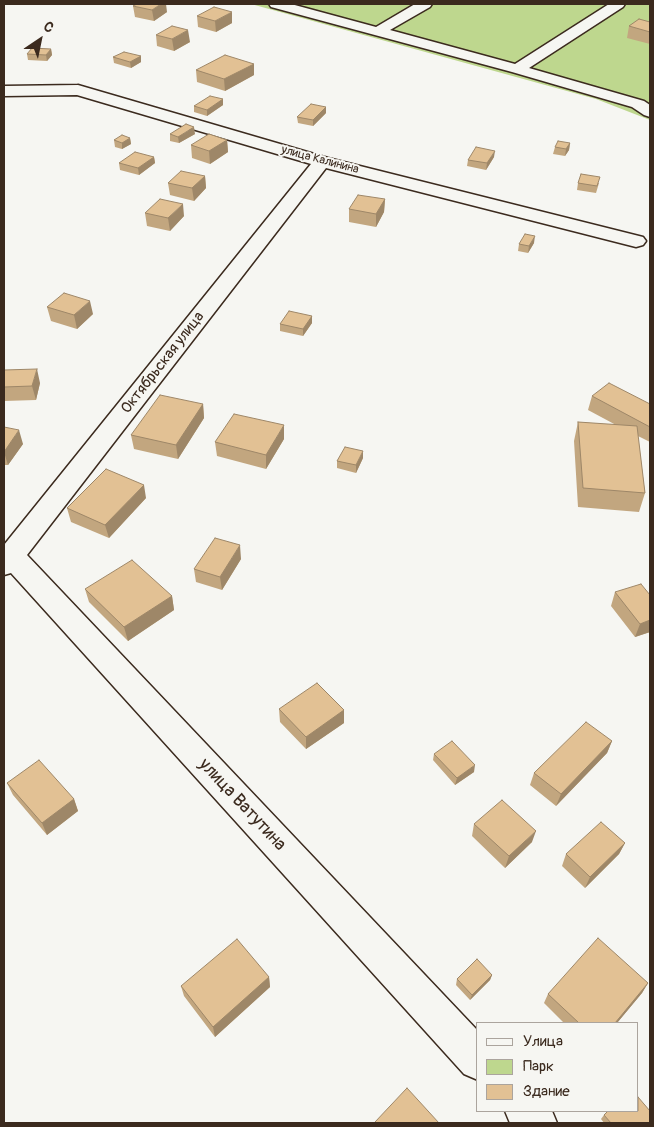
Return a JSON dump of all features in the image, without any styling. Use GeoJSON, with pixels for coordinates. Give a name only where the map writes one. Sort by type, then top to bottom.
{"type":"FeatureCollection","features":[{"type":"Feature","properties":{"kind":"street"},"geometry":{"type":"LineString","coordinates":[[276,4],[517,69],[638,104],[650,112]]}},
{"type":"Feature","properties":{"kind":"street"},"geometry":{"type":"LineString","coordinates":[[377,32],[426,4]]}},
{"type":"Feature","properties":{"kind":"street"},"geometry":{"type":"LineString","coordinates":[[517,69],[618,4]]}},
{"type":"Feature","properties":{"kind":"street","name":"улица Калинина"},"geometry":{"type":"LineString","coordinates":[[4,91],[78,90],[322,162],[636,241]]}},
{"type":"Feature","properties":{"kind":"street","name":"Октябрьская улица"},"geometry":{"type":"LineString","coordinates":[[6,558],[322,162]]}},
{"type":"Feature","properties":{"kind":"street","name":"улица Ватутина"},"geometry":{"type":"LineString","coordinates":[[6,558],[477,1059]]}},
{"type":"Feature","properties":{"kind":"street"},"geometry":{"type":"LineString","coordinates":[[526,1112],[536,1123]]}},
{"type":"Feature","properties":{"kind":"green space"},"geometry":{"type":"Polygon","coordinates":[[[251,4],[650,4],[650,120],[596,99],[251,4]]]}},
{"type":"Feature","properties":{"kind":"building"},"geometry":{"type":"Polygon","coordinates":[[[137,4],[161,4],[152,10],[133,6],[137,4]]]}},
{"type":"Feature","properties":{"kind":"building"},"geometry":{"type":"Polygon","coordinates":[[[214,7],[232,12],[215,21],[197,16],[214,7]]]}},
{"type":"Feature","properties":{"kind":"building"},"geometry":{"type":"Polygon","coordinates":[[[639,19],[650,22],[650,32],[629,26],[639,19]]]}},
{"type":"Feature","properties":{"kind":"building"},"geometry":{"type":"Polygon","coordinates":[[[172,26],[188,30],[172,39],[156,35],[172,26]]]}},
{"type":"Feature","properties":{"kind":"building"},"geometry":{"type":"Polygon","coordinates":[[[32,48],[51,49],[46,55],[27,54],[32,48]]]}},
{"type":"Feature","properties":{"kind":"building"},"geometry":{"type":"Polygon","coordinates":[[[124,52],[141,56],[130,62],[113,57],[124,52]]]}},
{"type":"Feature","properties":{"kind":"building"},"geometry":{"type":"Polygon","coordinates":[[[225,55],[254,64],[224,79],[196,70],[225,55]]]}},
{"type":"Feature","properties":{"kind":"building"},"geometry":{"type":"Polygon","coordinates":[[[210,96],[223,99],[207,110],[194,106],[210,96]]]}},
{"type":"Feature","properties":{"kind":"building"},"geometry":{"type":"Polygon","coordinates":[[[311,104],[326,107],[313,120],[297,117],[311,104]]]}},
{"type":"Feature","properties":{"kind":"building"},"geometry":{"type":"Polygon","coordinates":[[[186,124],[194,127],[178,137],[170,134],[186,124]]]}},
{"type":"Feature","properties":{"kind":"building"},"geometry":{"type":"Polygon","coordinates":[[[209,134],[227,140],[209,151],[191,145],[209,134]]]}},
{"type":"Feature","properties":{"kind":"building"},"geometry":{"type":"Polygon","coordinates":[[[122,135],[130,138],[122,143],[114,140],[122,135]]]}},
{"type":"Feature","properties":{"kind":"building"},"geometry":{"type":"Polygon","coordinates":[[[558,141],[570,143],[566,149],[555,147],[558,141]]]}},
{"type":"Feature","properties":{"kind":"building"},"geometry":{"type":"Polygon","coordinates":[[[476,147],[495,151],[487,163],[468,160],[476,147]]]}},
{"type":"Feature","properties":{"kind":"building"},"geometry":{"type":"Polygon","coordinates":[[[135,152],[154,157],[138,168],[119,163],[135,152]]]}},
{"type":"Feature","properties":{"kind":"building"},"geometry":{"type":"Polygon","coordinates":[[[181,171],[205,176],[192,188],[168,183],[181,171]]]}},
{"type":"Feature","properties":{"kind":"building"},"geometry":{"type":"Polygon","coordinates":[[[581,174],[600,177],[597,186],[578,183],[581,174]]]}},
{"type":"Feature","properties":{"kind":"building"},"geometry":{"type":"Polygon","coordinates":[[[358,195],[385,199],[376,214],[349,209],[358,195]]]}},
{"type":"Feature","properties":{"kind":"building"},"geometry":{"type":"Polygon","coordinates":[[[160,199],[183,204],[168,218],[145,213],[160,199]]]}},
{"type":"Feature","properties":{"kind":"building"},"geometry":{"type":"Polygon","coordinates":[[[525,234],[535,236],[529,246],[519,244],[525,234]]]}},
{"type":"Feature","properties":{"kind":"building"},"geometry":{"type":"Polygon","coordinates":[[[64,293],[90,301],[74,315],[47,307],[64,293]]]}},
{"type":"Feature","properties":{"kind":"building"},"geometry":{"type":"Polygon","coordinates":[[[289,311],[312,316],[303,329],[280,324],[289,311]]]}},
{"type":"Feature","properties":{"kind":"building"},"geometry":{"type":"Polygon","coordinates":[[[37,369],[32,386],[4,387],[4,370],[37,369]]]}},
{"type":"Feature","properties":{"kind":"building"},"geometry":{"type":"Polygon","coordinates":[[[609,383],[650,404],[650,427],[592,396],[609,383]]]}},
{"type":"Feature","properties":{"kind":"building"},"geometry":{"type":"Polygon","coordinates":[[[160,395],[203,404],[176,445],[131,435],[160,395]]]}},
{"type":"Feature","properties":{"kind":"building"},"geometry":{"type":"Polygon","coordinates":[[[234,414],[284,425],[266,455],[215,442],[234,414]]]}},
{"type":"Feature","properties":{"kind":"building"},"geometry":{"type":"Polygon","coordinates":[[[578,422],[637,426],[645,493],[583,488],[578,422]]]}},
{"type":"Feature","properties":{"kind":"building"},"geometry":{"type":"Polygon","coordinates":[[[4,427],[19,430],[4,452],[4,427]]]}},
{"type":"Feature","properties":{"kind":"building"},"geometry":{"type":"Polygon","coordinates":[[[345,447],[363,451],[356,465],[337,461],[345,447]]]}},
{"type":"Feature","properties":{"kind":"building"},"geometry":{"type":"Polygon","coordinates":[[[106,469],[144,485],[105,525],[67,508],[106,469]]]}},
{"type":"Feature","properties":{"kind":"building"},"geometry":{"type":"Polygon","coordinates":[[[215,538],[240,545],[220,577],[194,569],[215,538]]]}},
{"type":"Feature","properties":{"kind":"building"},"geometry":{"type":"Polygon","coordinates":[[[132,560],[172,596],[124,627],[85,589],[132,560]]]}},
{"type":"Feature","properties":{"kind":"building"},"geometry":{"type":"Polygon","coordinates":[[[641,584],[650,595],[650,620],[640,624],[615,592],[641,584]]]}},
{"type":"Feature","properties":{"kind":"building"},"geometry":{"type":"Polygon","coordinates":[[[317,683],[344,710],[306,737],[279,709],[317,683]]]}},
{"type":"Feature","properties":{"kind":"building"},"geometry":{"type":"Polygon","coordinates":[[[586,722],[612,741],[561,794],[534,773],[586,722]]]}},
{"type":"Feature","properties":{"kind":"building"},"geometry":{"type":"Polygon","coordinates":[[[452,741],[475,765],[457,778],[434,754],[452,741]]]}},
{"type":"Feature","properties":{"kind":"building"},"geometry":{"type":"Polygon","coordinates":[[[39,760],[74,799],[42,823],[7,783],[39,760]]]}},
{"type":"Feature","properties":{"kind":"building"},"geometry":{"type":"Polygon","coordinates":[[[502,800],[536,831],[509,856],[474,824],[502,800]]]}},
{"type":"Feature","properties":{"kind":"building"},"geometry":{"type":"Polygon","coordinates":[[[601,822],[625,843],[590,877],[566,854],[601,822]]]}},
{"type":"Feature","properties":{"kind":"building"},"geometry":{"type":"Polygon","coordinates":[[[598,938],[648,983],[616,1022],[578,1022],[548,994],[598,938]]]}},
{"type":"Feature","properties":{"kind":"building"},"geometry":{"type":"Polygon","coordinates":[[[237,939],[269,977],[213,1027],[181,986],[237,939]]]}},
{"type":"Feature","properties":{"kind":"building"},"geometry":{"type":"Polygon","coordinates":[[[477,959],[492,975],[472,995],[457,979],[477,959]]]}},
{"type":"Feature","properties":{"kind":"building"},"geometry":{"type":"Polygon","coordinates":[[[407,1088],[439,1123],[375,1122],[407,1088]]]}},
{"type":"Feature","properties":{"kind":"building"},"geometry":{"type":"Polygon","coordinates":[[[639,1098],[650,1111],[650,1123],[611,1123],[604,1115],[607,1112],[639,1112],[639,1098]]]}}]}
